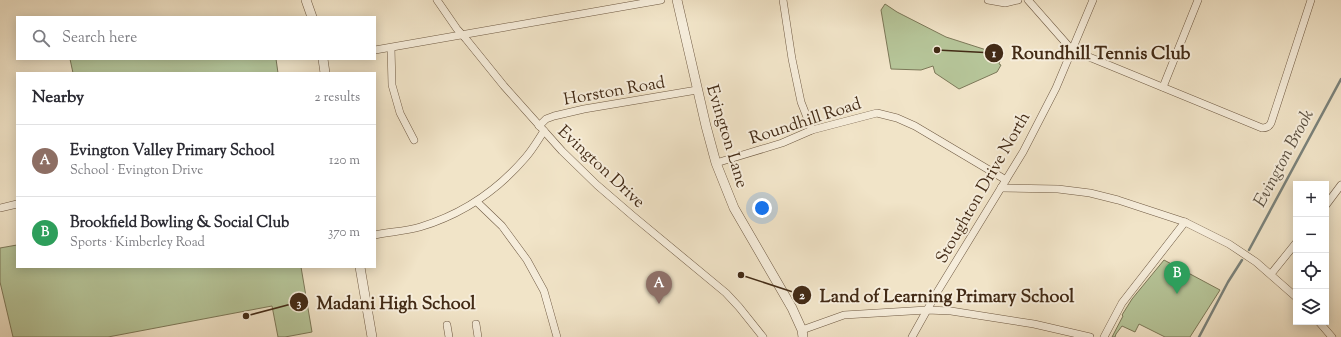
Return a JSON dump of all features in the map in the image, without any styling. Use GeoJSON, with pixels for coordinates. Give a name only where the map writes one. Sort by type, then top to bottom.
{"type":"FeatureCollection","features":[{"type":"Feature","properties":{"kind":"street"},"geometry":{"type":"LineString","coordinates":[[306,0],[312,16]]}},
{"type":"Feature","properties":{"kind":"street","name":"Evington Drive"},"geometry":{"type":"LineString","coordinates":[[437,0],[462,34],[541,129],[609,195],[726,293],[739,306],[763,337]]}},
{"type":"Feature","properties":{"kind":"street"},"geometry":{"type":"LineString","coordinates":[[376,50],[661,0]]}},
{"type":"Feature","properties":{"kind":"street","name":"Evington Lane"},"geometry":{"type":"LineString","coordinates":[[677,0],[716,163],[734,208],[785,294],[802,334]]}},
{"type":"Feature","properties":{"kind":"street"},"geometry":{"type":"LineString","coordinates":[[783,0],[792,59],[801,102],[812,130]]}},
{"type":"Feature","properties":{"kind":"street"},"geometry":{"type":"LineString","coordinates":[[988,0],[1005,3],[1018,0]]}},
{"type":"Feature","properties":{"kind":"street"},"geometry":{"type":"LineString","coordinates":[[1028,0],[1072,50],[1262,128],[1267,127],[1271,123],[1311,0]]}},
{"type":"Feature","properties":{"kind":"street","name":"Stoughton Drive North"},"geometry":{"type":"LineString","coordinates":[[912,337],[1023,152],[1056,88],[1093,0]]}},
{"type":"Feature","properties":{"kind":"street"},"geometry":{"type":"LineString","coordinates":[[1162,87],[1198,0]]}},
{"type":"Feature","properties":{"kind":"street"},"geometry":{"type":"LineString","coordinates":[[391,48],[392,85],[400,113],[414,140]]}},
{"type":"Feature","properties":{"kind":"street"},"geometry":{"type":"LineString","coordinates":[[323,60],[325,72]]}},
{"type":"Feature","properties":{"kind":"street","name":"Horston Road"},"geometry":{"type":"LineString","coordinates":[[541,129],[546,119],[584,109],[698,90]]}},
{"type":"Feature","properties":{"kind":"street","name":"Roundhill Road"},"geometry":{"type":"LineString","coordinates":[[716,163],[782,144],[812,130],[876,113],[897,118],[915,126],[1006,180]]}},
{"type":"Feature","properties":{"kind":"street"},"geometry":{"type":"LineString","coordinates":[[376,235],[420,227],[477,202],[497,187],[527,156],[541,129]]}},
{"type":"Feature","properties":{"kind":"street"},"geometry":{"type":"LineString","coordinates":[[1329,201],[1341,185]]}},
{"type":"Feature","properties":{"kind":"street"},"geometry":{"type":"LineString","coordinates":[[1001,188],[1058,189],[1090,193],[1118,200],[1185,222],[1229,244],[1256,262],[1293,294]]}},
{"type":"Feature","properties":{"kind":"street"},"geometry":{"type":"LineString","coordinates":[[477,202],[502,226],[527,260],[544,291],[557,337]]}},
{"type":"Feature","properties":{"kind":"street"},"geometry":{"type":"LineString","coordinates":[[0,208],[16,204]]}},
{"type":"Feature","properties":{"kind":"street"},"geometry":{"type":"LineString","coordinates":[[1104,337],[1122,303],[1185,222]]}},
{"type":"Feature","properties":{"kind":"street"},"geometry":{"type":"LineString","coordinates":[[1271,274],[1293,247]]}},
{"type":"Feature","properties":{"kind":"street"},"geometry":{"type":"LineString","coordinates":[[360,268],[372,337]]}},
{"type":"Feature","properties":{"kind":"street"},"geometry":{"type":"LineString","coordinates":[[802,334],[844,315],[927,310],[951,311],[1034,324],[1090,337]]}},
{"type":"Feature","properties":{"kind":"street"},"geometry":{"type":"LineString","coordinates":[[476,324],[478,337]]}},
{"type":"Feature","properties":{"kind":"street"},"geometry":{"type":"LineString","coordinates":[[447,325],[449,337]]}},
{"type":"Feature","properties":{"kind":"street"},"geometry":{"type":"LineString","coordinates":[[1322,325],[1332,337]]}},
{"type":"Feature","properties":{"kind":"green space"},"geometry":{"type":"Polygon","coordinates":[[[885,4],[897,12],[946,37],[1002,55],[999,64],[1001,65],[997,72],[959,89],[935,73],[933,66],[921,70],[891,69],[881,10],[885,4]]]}},
{"type":"Feature","properties":{"kind":"green space"},"geometry":{"type":"Polygon","coordinates":[[[70,60],[276,60],[278,72],[73,72],[70,60]]]}},
{"type":"Feature","properties":{"kind":"green space"},"geometry":{"type":"Polygon","coordinates":[[[16,245],[16,268],[301,268],[312,332],[278,337],[272,306],[108,337],[13,337],[0,282],[0,248],[16,245]]]}},
{"type":"Feature","properties":{"kind":"green space"},"geometry":{"type":"Polygon","coordinates":[[[1164,260],[1220,290],[1190,337],[1165,337],[1139,324],[1135,332],[1122,326],[1115,337],[1112,337],[1123,316],[1122,315],[1132,299],[1164,260]]]}},
{"type":"Feature","properties":{"kind":"waterway","name":"Evington Brook"},"geometry":{"type":"LineString","coordinates":[[1249,250],[1341,79]]}},
{"type":"Feature","properties":{"kind":"waterway","name":"Evington Brook"},"geometry":{"type":"LineString","coordinates":[[1199,337],[1228,282],[1242,260]]}},
{"type":"Feature","properties":{"kind":"place","name":"Roundhill Tennis Club"},"geometry":{"type":"Point","coordinates":[937,50]}},
{"type":"Feature","properties":{"kind":"place","name":"Land of Learning Primary School"},"geometry":{"type":"Point","coordinates":[741,275]}},
{"type":"Feature","properties":{"kind":"place","name":"Brookfield Bowling & Social Club"},"geometry":{"type":"Point","coordinates":[1177,294]}},
{"type":"Feature","properties":{"kind":"place","name":"Evington Valley Primary School"},"geometry":{"type":"Point","coordinates":[659,304]}},
{"type":"Feature","properties":{"kind":"place","name":"Madani High School"},"geometry":{"type":"Point","coordinates":[246,316]}}]}
